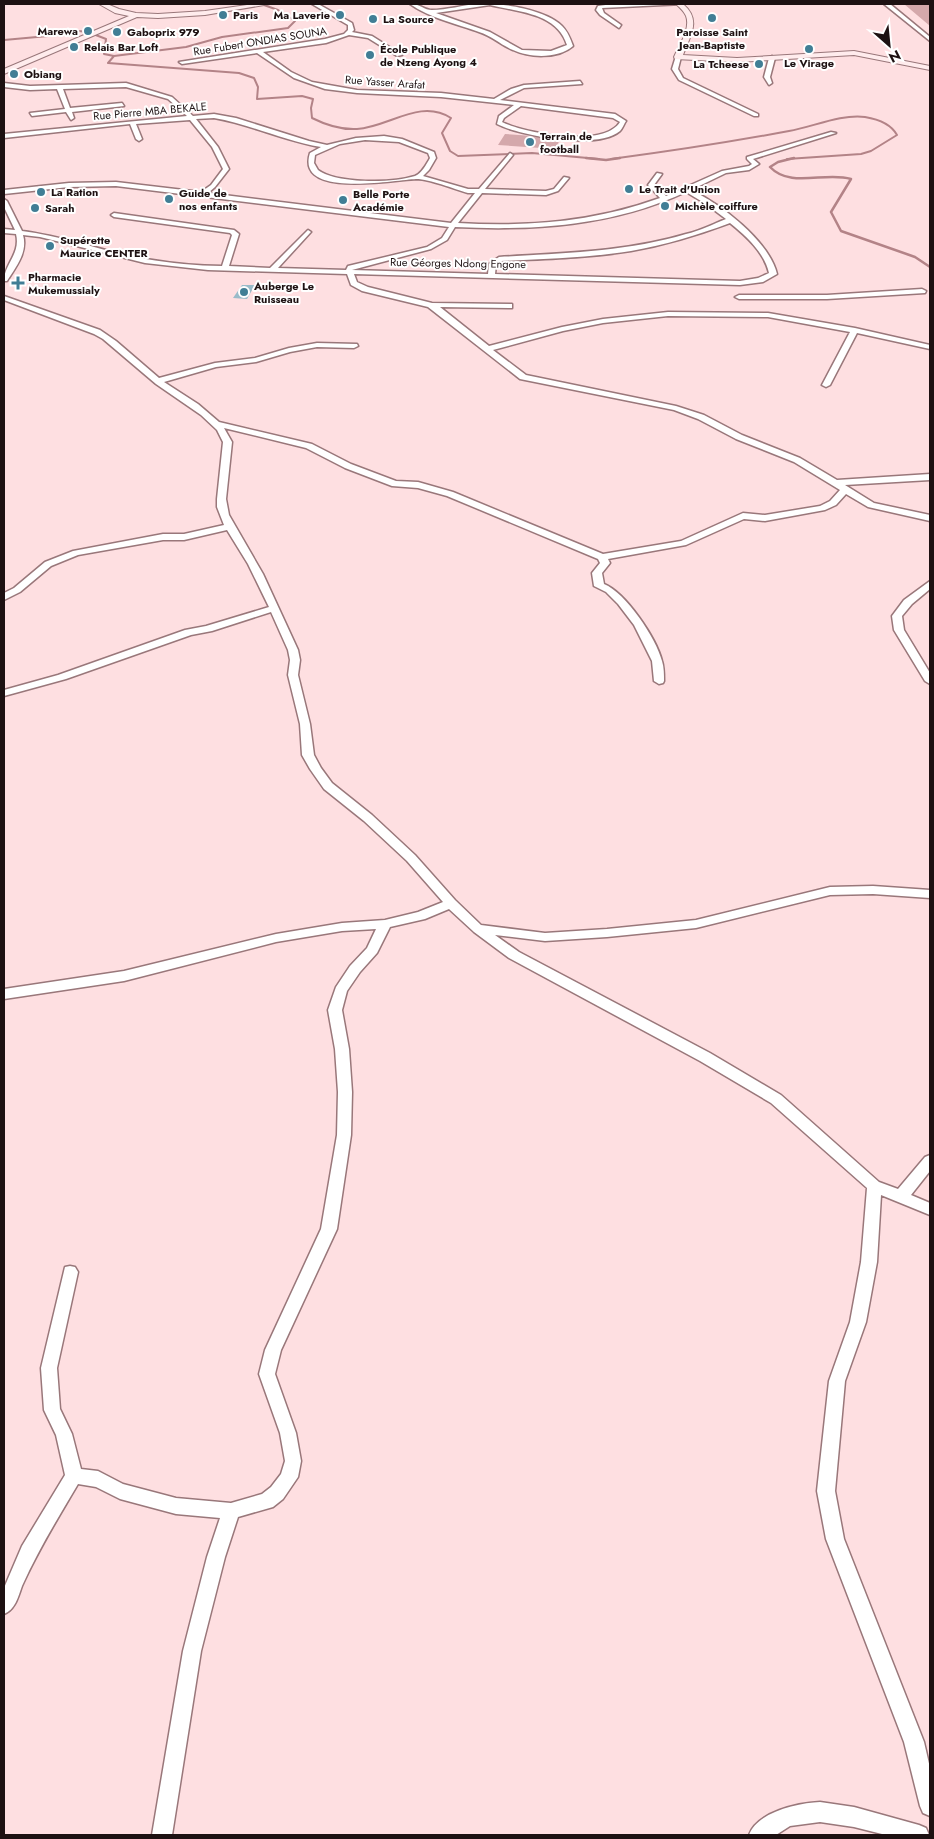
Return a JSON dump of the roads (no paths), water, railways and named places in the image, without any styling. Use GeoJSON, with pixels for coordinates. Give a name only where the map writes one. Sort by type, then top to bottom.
{"type":"FeatureCollection","features":[{"type":"Feature","properties":{"kind":"street"},"geometry":{"type":"LineString","coordinates":[[102,4],[136,15],[185,14],[266,4]]}},
{"type":"Feature","properties":{"kind":"street","name":"Rue Fubert ONDIAS SOUNA"},"geometry":{"type":"LineString","coordinates":[[182,62],[334,40],[349,33],[351,30],[350,24],[315,4]]}},
{"type":"Feature","properties":{"kind":"street"},"geometry":{"type":"LineString","coordinates":[[413,4],[447,21],[487,33],[514,49],[523,52],[548,53],[564,50],[570,46],[567,32],[556,22],[492,4]]}},
{"type":"Feature","properties":{"kind":"street"},"geometry":{"type":"LineString","coordinates":[[430,12],[488,4]]}},
{"type":"Feature","properties":{"kind":"street"},"geometry":{"type":"LineString","coordinates":[[619,26],[602,14],[600,7],[680,4],[687,10],[692,19],[690,33],[678,57],[675,69],[681,79],[756,115]]}},
{"type":"Feature","properties":{"kind":"street"},"geometry":{"type":"LineString","coordinates":[[887,4],[930,39]]}},
{"type":"Feature","properties":{"kind":"street"},"geometry":{"type":"LineString","coordinates":[[4,72],[136,15]]}},
{"type":"Feature","properties":{"kind":"street"},"geometry":{"type":"LineString","coordinates":[[349,33],[370,37],[399,55]]}},
{"type":"Feature","properties":{"kind":"street","name":"Rue Yasser Arafat"},"geometry":{"type":"LineString","coordinates":[[258,51],[299,78],[312,84],[381,93],[446,96],[495,101],[519,104],[614,116],[623,121],[622,126],[618,130],[603,136],[582,139],[508,129],[499,123],[501,117],[519,104]]}},
{"type":"Feature","properties":{"kind":"street"},"geometry":{"type":"LineString","coordinates":[[678,57],[737,60],[854,53],[930,68]]}},
{"type":"Feature","properties":{"kind":"street"},"geometry":{"type":"LineString","coordinates":[[769,83],[767,77],[772,58]]}},
{"type":"Feature","properties":{"kind":"street"},"geometry":{"type":"LineString","coordinates":[[495,101],[502,94],[513,89],[580,83]]}},
{"type":"Feature","properties":{"kind":"street"},"geometry":{"type":"LineString","coordinates":[[4,85],[30,88],[60,88],[98,84],[126,85],[170,98],[191,117],[215,147],[226,169],[213,186],[203,194]]}},
{"type":"Feature","properties":{"kind":"street"},"geometry":{"type":"LineString","coordinates":[[60,88],[75,128]]}},
{"type":"Feature","properties":{"kind":"street"},"geometry":{"type":"LineString","coordinates":[[32,114],[122,105]]}},
{"type":"Feature","properties":{"kind":"street","name":"Rue Pierre MBA BEKALE"},"geometry":{"type":"LineString","coordinates":[[4,136],[132,122],[191,117],[225,117],[308,143],[325,146]]}},
{"type":"Feature","properties":{"kind":"street"},"geometry":{"type":"LineString","coordinates":[[132,122],[139,139]]}},
{"type":"Feature","properties":{"kind":"street"},"geometry":{"type":"LineString","coordinates":[[4,192],[69,185],[102,184],[203,194],[453,225],[502,228],[569,225],[626,212],[665,199],[726,171],[746,170],[756,164],[749,158],[755,155],[833,133]]}},
{"type":"Feature","properties":{"kind":"street"},"geometry":{"type":"LineString","coordinates":[[418,177],[427,169],[433,158],[431,152],[400,140],[368,138],[352,140],[325,146],[312,154],[311,163],[316,172],[336,180],[364,182],[418,177],[455,188],[480,192],[552,192],[566,178]]}},
{"type":"Feature","properties":{"kind":"street"},"geometry":{"type":"LineString","coordinates":[[509,306],[431,305],[365,289],[354,283],[347,271],[356,266],[429,248],[445,239],[453,225],[510,155]]}},
{"type":"Feature","properties":{"kind":"street"},"geometry":{"type":"LineString","coordinates":[[659,174],[651,185],[665,199]]}},
{"type":"Feature","properties":{"kind":"street","name":"Rue Géorges Ndong Engone"},"geometry":{"type":"LineString","coordinates":[[4,231],[20,232],[162,264],[225,268],[730,283],[760,280],[773,274],[756,244],[732,220],[700,196],[686,190]]}},
{"type":"Feature","properties":{"kind":"street"},"geometry":{"type":"LineString","coordinates":[[4,202],[22,238],[21,251],[4,279]]}},
{"type":"Feature","properties":{"kind":"street"},"geometry":{"type":"LineString","coordinates":[[114,215],[232,231],[236,234],[225,268]]}},
{"type":"Feature","properties":{"kind":"street"},"geometry":{"type":"LineString","coordinates":[[491,275],[493,264],[499,259],[586,254],[632,249],[689,236],[732,220]]}},
{"type":"Feature","properties":{"kind":"street"},"geometry":{"type":"LineString","coordinates":[[273,269],[308,232]]}},
{"type":"Feature","properties":{"kind":"street"},"geometry":{"type":"LineString","coordinates":[[730,283],[739,297],[768,315]]}},
{"type":"Feature","properties":{"kind":"street"},"geometry":{"type":"LineString","coordinates":[[739,297],[922,292]]}},
{"type":"Feature","properties":{"kind":"street"},"geometry":{"type":"LineString","coordinates":[[4,298],[97,332],[158,381],[218,424],[228,439],[228,450],[222,477],[222,505],[228,527],[252,563],[293,650],[295,660],[293,675],[305,724],[308,755],[328,786],[368,818],[411,858],[451,903],[478,929],[514,955],[704,1057],[776,1099],[874,1186],[930,1209]]}},
{"type":"Feature","properties":{"kind":"street"},"geometry":{"type":"LineString","coordinates":[[431,305],[523,377],[676,408],[701,417],[739,438],[796,460],[871,504],[902,513],[930,518]]}},
{"type":"Feature","properties":{"kind":"street"},"geometry":{"type":"LineString","coordinates":[[486,349],[562,329],[640,316],[668,314],[768,315],[855,330],[930,347]]}},
{"type":"Feature","properties":{"kind":"street"},"geometry":{"type":"LineString","coordinates":[[826,385],[855,330]]}},
{"type":"Feature","properties":{"kind":"street"},"geometry":{"type":"LineString","coordinates":[[158,381],[214,365],[256,360],[289,350],[317,345],[354,346]]}},
{"type":"Feature","properties":{"kind":"street"},"geometry":{"type":"LineString","coordinates":[[218,424],[309,446],[348,466],[395,484],[418,485],[450,494],[602,557],[683,543],[743,516],[765,518],[822,508],[834,503],[845,490]]}},
{"type":"Feature","properties":{"kind":"street"},"geometry":{"type":"LineString","coordinates":[[834,483],[930,476]]}},
{"type":"Feature","properties":{"kind":"street"},"geometry":{"type":"LineString","coordinates":[[4,597],[17,590],[48,564],[76,553],[163,537],[184,537],[228,527]]}},
{"type":"Feature","properties":{"kind":"street"},"geometry":{"type":"LineString","coordinates":[[602,557],[605,563],[597,573],[599,586],[610,590],[622,602],[638,625],[657,661],[658,681]]}},
{"type":"Feature","properties":{"kind":"street"},"geometry":{"type":"LineString","coordinates":[[930,584],[908,602],[898,616],[899,630],[930,681]]}},
{"type":"Feature","properties":{"kind":"street"},"geometry":{"type":"LineString","coordinates":[[4,693],[69,675],[131,651],[189,632],[208,629],[274,608]]}},
{"type":"Feature","properties":{"kind":"street"},"geometry":{"type":"LineString","coordinates":[[478,929],[545,938],[696,924],[830,892],[873,890],[930,894]]}},
{"type":"Feature","properties":{"kind":"street"},"geometry":{"type":"LineString","coordinates":[[4,994],[124,976],[276,938],[342,927],[385,924],[421,916],[451,903]]}},
{"type":"Feature","properties":{"kind":"street"},"geometry":{"type":"LineString","coordinates":[[74,1476],[98,1479],[120,1491],[176,1506],[231,1511],[267,1501],[277,1493],[289,1477],[293,1461],[288,1433],[267,1374],[273,1350],[329,1229],[344,1135],[345,1092],[342,1049],[335,1010],[341,990],[355,969],[372,950],[385,924]]}},
{"type":"Feature","properties":{"kind":"street"},"geometry":{"type":"LineString","coordinates":[[900,1197],[930,1161]]}},
{"type":"Feature","properties":{"kind":"street"},"geometry":{"type":"LineString","coordinates":[[874,1186],[869,1262],[858,1322],[837,1381],[826,1492],[835,1539],[914,1742],[930,1806]]}},
{"type":"Feature","properties":{"kind":"street"},"geometry":{"type":"LineString","coordinates":[[4,1605],[28,1552],[74,1476],[64,1434],[52,1410],[49,1368],[70,1272]]}},
{"type":"Feature","properties":{"kind":"street"},"geometry":{"type":"LineString","coordinates":[[162,1835],[192,1651],[216,1556],[231,1511]]}},
{"type":"Feature","properties":{"kind":"street"},"geometry":{"type":"LineString","coordinates":[[759,1835],[788,1817],[814,1810],[842,1815],[919,1835]]}},
{"type":"Feature","properties":{"kind":"waterway"},"geometry":{"type":"LineString","coordinates":[[114,56],[186,47],[222,37],[288,28],[295,21],[278,10],[261,4]]}},
{"type":"Feature","properties":{"kind":"waterway"},"geometry":{"type":"LineString","coordinates":[[4,40],[48,36],[69,30],[88,32],[106,39],[104,54],[114,56]]}},
{"type":"Feature","properties":{"kind":"waterway"},"geometry":{"type":"LineString","coordinates":[[114,56],[108,63],[239,73],[254,78],[258,87],[257,99],[302,96],[313,99],[311,108],[312,118],[339,128],[357,129],[369,127],[416,112],[428,111],[439,113],[451,118],[442,133],[450,151],[458,156],[532,153],[599,159]]}},
{"type":"Feature","properties":{"kind":"waterway"},"geometry":{"type":"LineString","coordinates":[[611,159],[767,135],[846,117],[865,117],[879,121],[891,128],[897,135],[871,151],[861,154],[791,159]]}},
{"type":"Feature","properties":{"kind":"waterway"},"geometry":{"type":"LineString","coordinates":[[586,158],[606,160],[620,158]]}},
{"type":"Feature","properties":{"kind":"waterway"},"geometry":{"type":"LineString","coordinates":[[787,159],[791,159]]}},
{"type":"Feature","properties":{"kind":"waterway"},"geometry":{"type":"LineString","coordinates":[[791,159],[778,162],[770,167],[778,174],[788,177],[841,177],[851,179],[831,212],[841,231],[915,257],[930,267]]}},
{"type":"Feature","properties":{"kind":"place","name":"Paris"},"geometry":{"type":"Point","coordinates":[223,15]}},
{"type":"Feature","properties":{"kind":"place","name":"Ma Laverie"},"geometry":{"type":"Point","coordinates":[340,15]}},
{"type":"Feature","properties":{"kind":"place","name":"Paroisse Saint Jean-Baptiste"},"geometry":{"type":"Point","coordinates":[712,18]}},
{"type":"Feature","properties":{"kind":"place","name":"La Source"},"geometry":{"type":"Point","coordinates":[373,19]}},
{"type":"Feature","properties":{"kind":"place","name":"Marewa"},"geometry":{"type":"Point","coordinates":[88,31]}},
{"type":"Feature","properties":{"kind":"place","name":"Gaboprix 979"},"geometry":{"type":"Point","coordinates":[117,32]}},
{"type":"Feature","properties":{"kind":"place","name":"Relais Bar Loft"},"geometry":{"type":"Point","coordinates":[74,47]}},
{"type":"Feature","properties":{"kind":"place","name":"Le Virage"},"geometry":{"type":"Point","coordinates":[809,49]}},
{"type":"Feature","properties":{"kind":"place","name":"École Publique de Nzeng Ayong 4"},"geometry":{"type":"Point","coordinates":[370,55]}},
{"type":"Feature","properties":{"kind":"place","name":"La Tcheese"},"geometry":{"type":"Point","coordinates":[759,64]}},
{"type":"Feature","properties":{"kind":"place","name":"Obiang"},"geometry":{"type":"Point","coordinates":[14,74]}},
{"type":"Feature","properties":{"kind":"place","name":"Terrain de football"},"geometry":{"type":"Point","coordinates":[530,142]}},
{"type":"Feature","properties":{"kind":"place","name":"Le Trait d'Union"},"geometry":{"type":"Point","coordinates":[629,189]}},
{"type":"Feature","properties":{"kind":"place","name":"La Ration"},"geometry":{"type":"Point","coordinates":[41,192]}},
{"type":"Feature","properties":{"kind":"place","name":"Guide de nos enfants"},"geometry":{"type":"Point","coordinates":[169,199]}},
{"type":"Feature","properties":{"kind":"place","name":"Belle Porte Académie"},"geometry":{"type":"Point","coordinates":[343,200]}},
{"type":"Feature","properties":{"kind":"place","name":"Michèle coiffure"},"geometry":{"type":"Point","coordinates":[665,206]}},
{"type":"Feature","properties":{"kind":"place","name":"Sarah"},"geometry":{"type":"Point","coordinates":[35,208]}},
{"type":"Feature","properties":{"kind":"place","name":"Supérette Maurice CENTER"},"geometry":{"type":"Point","coordinates":[50,246]}},
{"type":"Feature","properties":{"kind":"place","name":"Pharmacie Mukemussialy"},"geometry":{"type":"Point","coordinates":[18,283]}},
{"type":"Feature","properties":{"kind":"place","name":"Auberge Le Ruisseau"},"geometry":{"type":"Point","coordinates":[244,292]}}]}
